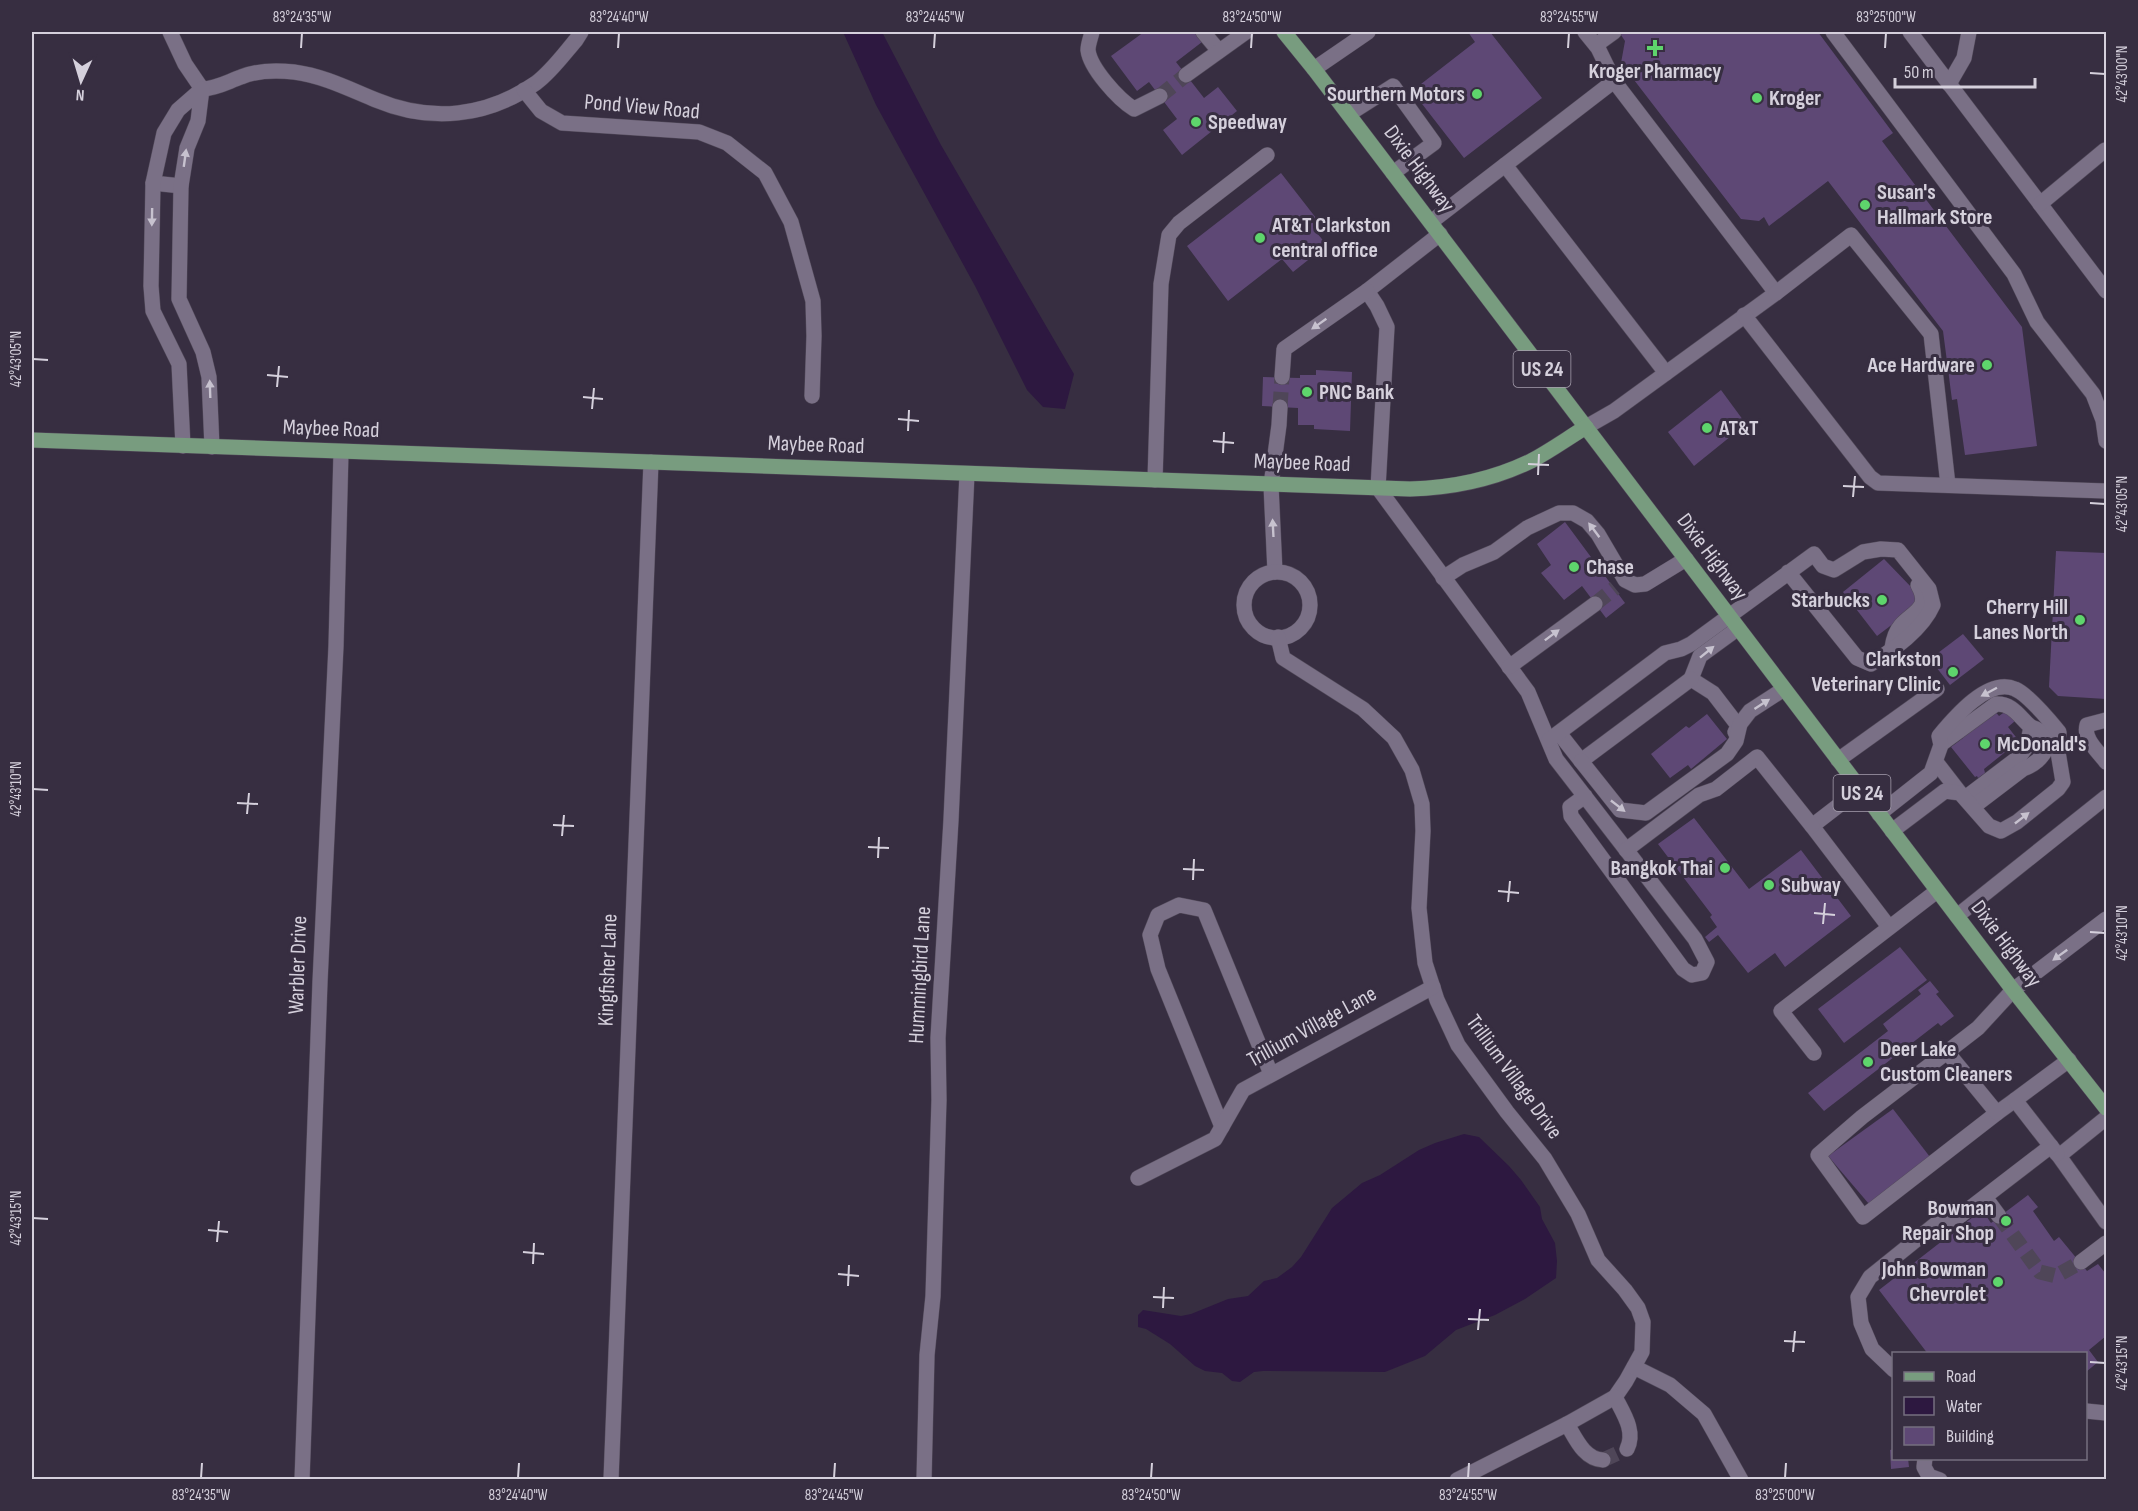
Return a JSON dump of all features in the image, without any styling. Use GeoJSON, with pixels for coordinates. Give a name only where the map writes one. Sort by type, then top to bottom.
{"type":"FeatureCollection","features":[{"type":"Feature","properties":{"kind":"main road","name":"Dixie Highway"},"geometry":{"type":"LineString","coordinates":[[1284,32],[1349,114],[1937,891],[2013,990],[2105,1102]]}},
{"type":"Feature","properties":{"kind":"main road","name":"Maybee Road"},"geometry":{"type":"LineString","coordinates":[[32,440],[1270,485],[1437,489],[1497,474],[1532,460],[1586,427]]}},
{"type":"Feature","properties":{"kind":"street"},"geometry":{"type":"LineString","coordinates":[[170,32],[185,64],[202,90],[198,121],[186,148],[181,186],[179,299],[203,352],[209,377],[212,447]]}},
{"type":"Feature","properties":{"kind":"street"},"geometry":{"type":"LineString","coordinates":[[183,446],[179,364],[153,311],[151,286],[153,183],[164,133],[178,110],[202,90],[218,88],[242,76],[266,70],[320,78],[352,88],[400,109],[452,114],[486,109],[537,82],[576,40],[580,32]]}},
{"type":"Feature","properties":{"kind":"street"},"geometry":{"type":"LineString","coordinates":[[1092,32],[1088,48],[1091,62],[1122,101],[1134,108],[1160,96]]}},
{"type":"Feature","properties":{"kind":"street"},"geometry":{"type":"LineString","coordinates":[[1203,32],[1219,51]]}},
{"type":"Feature","properties":{"kind":"street"},"geometry":{"type":"LineString","coordinates":[[1186,75],[1246,32]]}},
{"type":"Feature","properties":{"kind":"street"},"geometry":{"type":"LineString","coordinates":[[1314,69],[1368,32]]}},
{"type":"Feature","properties":{"kind":"street"},"geometry":{"type":"LineString","coordinates":[[1585,32],[1596,45],[1614,81],[1776,293]]}},
{"type":"Feature","properties":{"kind":"street"},"geometry":{"type":"LineString","coordinates":[[1596,45],[1614,32]]}},
{"type":"Feature","properties":{"kind":"street"},"geometry":{"type":"LineString","coordinates":[[1833,32],[2014,274],[2037,322],[2093,394],[2103,420],[2106,441]]}},
{"type":"Feature","properties":{"kind":"street"},"geometry":{"type":"LineString","coordinates":[[1910,32],[2106,291]]}},
{"type":"Feature","properties":{"kind":"street"},"geometry":{"type":"LineString","coordinates":[[1949,84],[1964,58],[1969,32]]}},
{"type":"Feature","properties":{"kind":"street"},"geometry":{"type":"LineString","coordinates":[[1282,377],[1284,350],[1367,291],[1505,165],[1614,81]]}},
{"type":"Feature","properties":{"kind":"street"},"geometry":{"type":"LineString","coordinates":[[1349,114],[1393,86],[1434,143],[1393,173]]}},
{"type":"Feature","properties":{"kind":"street","name":"Pond View Road"},"geometry":{"type":"LineString","coordinates":[[524,90],[541,111],[562,123],[699,132],[727,143],[765,173],[790,222],[813,301],[812,396]]}},
{"type":"Feature","properties":{"kind":"street"},"geometry":{"type":"LineString","coordinates":[[2040,204],[2105,150]]}},
{"type":"Feature","properties":{"kind":"street"},"geometry":{"type":"LineString","coordinates":[[1155,480],[1161,284],[1169,235],[1179,223],[1267,155]]}},
{"type":"Feature","properties":{"kind":"street"},"geometry":{"type":"LineString","coordinates":[[1505,165],[1666,373]]}},
{"type":"Feature","properties":{"kind":"street"},"geometry":{"type":"LineString","coordinates":[[153,183],[181,186]]}},
{"type":"Feature","properties":{"kind":"street"},"geometry":{"type":"LineString","coordinates":[[1586,427],[1614,411],[1776,293],[1851,235],[1931,334],[1948,485]]}},
{"type":"Feature","properties":{"kind":"street"},"geometry":{"type":"LineString","coordinates":[[1367,291],[1387,327],[1378,488],[1528,692],[1554,737],[1581,761],[1613,804],[1620,810],[1628,812],[1646,813],[1652,810],[1726,754],[1736,741],[1740,724],[1750,711],[1784,689]]}},
{"type":"Feature","properties":{"kind":"street"},"geometry":{"type":"LineString","coordinates":[[1744,315],[1870,477],[1878,483],[2106,491]]}},
{"type":"Feature","properties":{"kind":"street"},"geometry":{"type":"LineString","coordinates":[[179,364],[203,352]]}},
{"type":"Feature","properties":{"kind":"street"},"geometry":{"type":"LineString","coordinates":[[1275,572],[1270,485],[1280,407]]}},
{"type":"Feature","properties":{"kind":"street","name":"Warbler Drive"},"geometry":{"type":"LineString","coordinates":[[302,1479],[320,970],[336,646],[341,452]]}},
{"type":"Feature","properties":{"kind":"street","name":"Kingfisher Lane"},"geometry":{"type":"LineString","coordinates":[[611,1479],[651,462]]}},
{"type":"Feature","properties":{"kind":"street","name":"Hummingbird Lane"},"geometry":{"type":"LineString","coordinates":[[924,1479],[927,1355],[933,1296],[939,1100],[938,1038],[967,474]]}},
{"type":"Feature","properties":{"kind":"street"},"geometry":{"type":"LineString","coordinates":[[1443,578],[1463,565],[1494,552],[1543,519],[1559,513],[1573,513],[1587,521],[1598,534],[1620,584],[1645,584],[1686,559]]}},
{"type":"Feature","properties":{"kind":"street"},"geometry":{"type":"LineString","coordinates":[[1554,737],[1665,653],[1691,644],[1788,572],[1814,554],[1823,566],[1834,570],[1863,552],[1881,549],[1898,550],[1929,590],[1933,605],[1927,618],[1891,651],[1871,664],[1857,658],[1788,572]]}},
{"type":"Feature","properties":{"kind":"street"},"geometry":{"type":"LineString","coordinates":[[1275,572],[1288,574],[1299,580],[1307,590],[1310,603],[1308,616],[1301,627],[1291,634],[1278,637],[1265,636],[1254,629],[1247,618],[1244,606],[1246,593],[1252,582],[1263,575],[1275,572]]}},
{"type":"Feature","properties":{"kind":"street"},"geometry":{"type":"LineString","coordinates":[[1509,667],[1595,604]]}},
{"type":"Feature","properties":{"kind":"street"},"geometry":{"type":"LineString","coordinates":[[1581,761],[1691,679],[1700,656],[1737,629]]}},
{"type":"Feature","properties":{"kind":"street","name":"Trillium Village Drive"},"geometry":{"type":"LineString","coordinates":[[1278,637],[1283,658],[1363,708],[1394,738],[1412,770],[1422,804],[1419,908],[1425,963],[1433,987],[1458,1045],[1506,1112],[1545,1159],[1578,1214],[1598,1260],[1625,1290],[1638,1308],[1643,1322],[1642,1352],[1615,1397],[1567,1424],[1457,1479]]}},
{"type":"Feature","properties":{"kind":"street"},"geometry":{"type":"LineString","coordinates":[[1691,679],[1713,693],[1736,723],[1740,724]]}},
{"type":"Feature","properties":{"kind":"street"},"geometry":{"type":"LineString","coordinates":[[1879,814],[1931,773],[1941,745],[1939,736],[1948,725],[1974,700],[1999,687],[2017,689],[2044,714],[2059,732],[2058,752],[2063,782],[2058,789],[2017,822],[2001,831],[1989,826],[1936,762]]}},
{"type":"Feature","properties":{"kind":"street"},"geometry":{"type":"LineString","coordinates":[[1838,760],[1936,689]]}},
{"type":"Feature","properties":{"kind":"street"},"geometry":{"type":"LineString","coordinates":[[1941,745],[1996,704],[2011,707],[2031,728],[2027,746],[2019,757],[1966,799]]}},
{"type":"Feature","properties":{"kind":"street"},"geometry":{"type":"LineString","coordinates":[[2106,720],[2087,725],[2085,731],[2106,762]]}},
{"type":"Feature","properties":{"kind":"street"},"geometry":{"type":"LineString","coordinates":[[1554,737],[1556,759],[1585,796],[1695,939],[1707,962],[1702,973],[1692,975],[1683,969],[1570,816],[1570,807],[1585,796]]}},
{"type":"Feature","properties":{"kind":"street"},"geometry":{"type":"LineString","coordinates":[[1626,850],[1699,795],[1716,789],[1757,758],[1889,927]]}},
{"type":"Feature","properties":{"kind":"street"},"geometry":{"type":"LineString","coordinates":[[1812,826],[1860,789]]}},
{"type":"Feature","properties":{"kind":"street"},"geometry":{"type":"LineString","coordinates":[[1892,831],[1945,791],[1966,799]]}},
{"type":"Feature","properties":{"kind":"street"},"geometry":{"type":"LineString","coordinates":[[1957,916],[2106,797]]}},
{"type":"Feature","properties":{"kind":"street"},"geometry":{"type":"LineString","coordinates":[[1814,1053],[1781,1011],[1937,891]]}},
{"type":"Feature","properties":{"kind":"street"},"geometry":{"type":"LineString","coordinates":[[1222,1127],[1158,969],[1150,935],[1158,915],[1179,905],[1204,910],[1271,1074]]}},
{"type":"Feature","properties":{"kind":"street"},"geometry":{"type":"LineString","coordinates":[[2069,1060],[1863,1217],[1818,1155],[1862,1117],[1978,1028],[2013,990],[2106,919]]}},
{"type":"Feature","properties":{"kind":"street","name":"Trillium Village Lane"},"geometry":{"type":"LineString","coordinates":[[1138,1178],[1215,1139],[1244,1090],[1433,987]]}},
{"type":"Feature","properties":{"kind":"street"},"geometry":{"type":"LineString","coordinates":[[1947,1052],[1997,1113]]}},
{"type":"Feature","properties":{"kind":"street"},"geometry":{"type":"LineString","coordinates":[[2015,1100],[2106,1222]]}},
{"type":"Feature","properties":{"kind":"street"},"geometry":{"type":"LineString","coordinates":[[1892,1369],[1872,1348],[1861,1323],[1858,1297],[1870,1277],[1942,1220],[1956,1219],[1985,1197],[2106,1118]]}},
{"type":"Feature","properties":{"kind":"street"},"geometry":{"type":"LineString","coordinates":[[1985,1197],[1999,1216]]}},
{"type":"Feature","properties":{"kind":"street"},"geometry":{"type":"LineString","coordinates":[[2081,1262],[2106,1243]]}},
{"type":"Feature","properties":{"kind":"street"},"geometry":{"type":"LineString","coordinates":[[1634,1367],[1670,1385],[1704,1414],[1741,1479]]}},
{"type":"Feature","properties":{"kind":"street"},"geometry":{"type":"LineString","coordinates":[[1615,1397],[1629,1426],[1630,1442],[1627,1449]]}},
{"type":"Feature","properties":{"kind":"street"},"geometry":{"type":"LineString","coordinates":[[2087,1412],[2106,1413]]}},
{"type":"Feature","properties":{"kind":"street"},"geometry":{"type":"LineString","coordinates":[[1567,1424],[1585,1452],[1596,1460],[1603,1460]]}},
{"type":"Feature","properties":{"kind":"street"},"geometry":{"type":"LineString","coordinates":[[1925,1460],[1924,1467],[1929,1476],[1940,1479]]}},
{"type":"Feature","properties":{"kind":"water"},"geometry":{"type":"Polygon","coordinates":[[[843,32],[882,32],[941,145],[1074,374],[1065,409],[1043,407],[1027,390],[975,286],[876,105],[843,32]]]}},
{"type":"Feature","properties":{"kind":"water"},"geometry":{"type":"Polygon","coordinates":[[[1464,1134],[1479,1137],[1521,1180],[1540,1207],[1542,1219],[1555,1243],[1556,1278],[1525,1299],[1495,1315],[1456,1330],[1425,1356],[1385,1372],[1263,1371],[1254,1372],[1240,1382],[1232,1381],[1222,1373],[1205,1371],[1195,1366],[1170,1344],[1146,1329],[1138,1327],[1138,1315],[1143,1310],[1181,1316],[1228,1299],[1248,1296],[1264,1281],[1277,1278],[1292,1267],[1301,1257],[1332,1208],[1362,1183],[1380,1175],[1419,1150],[1464,1134]]]}},
{"type":"Feature","properties":{"kind":"building"},"geometry":{"type":"Polygon","coordinates":[[[1144,32],[1194,32],[1202,42],[1176,62],[1204,98],[1218,87],[1237,111],[1182,155],[1163,130],[1177,119],[1149,82],[1137,91],[1111,56],[1144,32]]]}},
{"type":"Feature","properties":{"kind":"building","name":"Sourthern Motors"},"geometry":{"type":"Polygon","coordinates":[[[1468,32],[1490,32],[1542,98],[1464,158],[1412,91],[1475,42],[1468,32]]]}},
{"type":"Feature","properties":{"kind":"building"},"geometry":{"type":"Polygon","coordinates":[[[1619,32],[1818,32],[1893,133],[1882,141],[2022,327],[2037,446],[1965,455],[1957,399],[1952,400],[1943,331],[1828,181],[1769,226],[1764,217],[1759,221],[1741,219],[1621,63],[1625,41],[1619,32]]]}},
{"type":"Feature","properties":{"kind":"building","name":"AT&T Clarkston central office"},"geometry":{"type":"Polygon","coordinates":[[[1281,173],[1323,227],[1316,232],[1327,245],[1293,272],[1282,259],[1228,301],[1187,246],[1281,173]]]}},
{"type":"Feature","properties":{"kind":"building","name":"PNC Bank"},"geometry":{"type":"Polygon","coordinates":[[[1316,370],[1352,372],[1350,431],[1314,429],[1314,425],[1298,425],[1298,408],[1262,406],[1263,377],[1300,378],[1300,375],[1316,375],[1316,370]]]}},
{"type":"Feature","properties":{"kind":"building","name":"AT&T"},"geometry":{"type":"Polygon","coordinates":[[[1721,390],[1746,424],[1694,466],[1668,432],[1721,390]]]}},
{"type":"Feature","properties":{"kind":"building","name":"Chase"},"geometry":{"type":"Polygon","coordinates":[[[1565,522],[1625,603],[1606,618],[1582,586],[1564,600],[1541,573],[1551,565],[1537,544],[1565,522]]]}},
{"type":"Feature","properties":{"kind":"building","name":"Cherry Hill Lanes North"},"geometry":{"type":"Polygon","coordinates":[[[2056,551],[2106,553],[2106,699],[2058,696],[2049,687],[2056,551]]]}},
{"type":"Feature","properties":{"kind":"building","name":"Starbucks"},"geometry":{"type":"Polygon","coordinates":[[[1884,559],[1916,592],[1914,608],[1877,636],[1843,592],[1884,559]]]}},
{"type":"Feature","properties":{"kind":"building","name":"Clarkston Veterinary Clinic"},"geometry":{"type":"Polygon","coordinates":[[[1963,634],[1984,659],[1950,685],[1930,659],[1963,634]]]}},
{"type":"Feature","properties":{"kind":"building","name":"McDonald's"},"geometry":{"type":"Polygon","coordinates":[[[1993,709],[1999,716],[2006,711],[2015,721],[2008,727],[2019,741],[1984,769],[1985,773],[1978,778],[1951,747],[1963,738],[1961,735],[1993,709]]]}},
{"type":"Feature","properties":{"kind":"building"},"geometry":{"type":"Polygon","coordinates":[[[1707,714],[1727,739],[1691,769],[1688,765],[1670,778],[1651,754],[1686,726],[1689,728],[1707,714]]]}},
{"type":"Feature","properties":{"kind":"building"},"geometry":{"type":"Polygon","coordinates":[[[1694,818],[1749,889],[1801,850],[1851,916],[1785,967],[1775,953],[1748,973],[1718,935],[1709,942],[1705,937],[1717,927],[1710,917],[1712,915],[1658,844],[1694,818]]]}},
{"type":"Feature","properties":{"kind":"building"},"geometry":{"type":"Polygon","coordinates":[[[1900,947],[1927,980],[1844,1043],[1818,1009],[1900,947]]]}},
{"type":"Feature","properties":{"kind":"building","name":"Deer Lake Custom Cleaners"},"geometry":{"type":"Polygon","coordinates":[[[1930,981],[1939,992],[1936,994],[1954,1016],[1941,1026],[1938,1023],[1824,1111],[1808,1093],[1888,1031],[1883,1024],[1921,994],[1918,990],[1930,981]]]}},
{"type":"Feature","properties":{"kind":"building"},"geometry":{"type":"Polygon","coordinates":[[[1893,1109],[1930,1157],[1869,1204],[1828,1156],[1893,1109]]]}},
{"type":"Feature","properties":{"kind":"building","name":"John Bowman Chevrolet"},"geometry":{"type":"Polygon","coordinates":[[[2028,1195],[2038,1207],[2033,1211],[2054,1241],[2059,1237],[2087,1271],[2098,1264],[2106,1274],[2106,1336],[2089,1350],[2098,1362],[2087,1371],[2087,1352],[1926,1352],[1879,1290],[1982,1210],[1991,1223],[2028,1195]]]}},
{"type":"Feature","properties":{"kind":"building"},"geometry":{"type":"Polygon","coordinates":[[[1890,1450],[1892,1450],[1892,1460],[1908,1460],[1909,1467],[1891,1469],[1890,1450]]]}},
{"type":"Feature","properties":{"kind":"tunnel"},"geometry":{"type":"LineString","coordinates":[[1160,96],[1186,75]]}},
{"type":"Feature","properties":{"kind":"tunnel"},"geometry":{"type":"LineString","coordinates":[[1280,407],[1282,377]]}},
{"type":"Feature","properties":{"kind":"tunnel"},"geometry":{"type":"LineString","coordinates":[[1595,604],[1615,588]]}},
{"type":"Feature","properties":{"kind":"tunnel"},"geometry":{"type":"LineString","coordinates":[[1999,1216],[2040,1272],[2056,1276],[2081,1262]]}},
{"type":"Feature","properties":{"kind":"tunnel"},"geometry":{"type":"LineString","coordinates":[[1603,1460],[1627,1449]]}},
{"type":"Feature","properties":{"kind":"place","name":"Kroger Pharmacy"},"geometry":{"type":"Point","coordinates":[1655,48]}},
{"type":"Feature","properties":{"kind":"place","name":"Sourthern Motors"},"geometry":{"type":"Point","coordinates":[1477,94]}},
{"type":"Feature","properties":{"kind":"place","name":"Kroger"},"geometry":{"type":"Point","coordinates":[1757,98]}},
{"type":"Feature","properties":{"kind":"place","name":"Speedway"},"geometry":{"type":"Point","coordinates":[1196,122]}},
{"type":"Feature","properties":{"kind":"place","name":"Susan's Hallmark Store"},"geometry":{"type":"Point","coordinates":[1865,205]}},
{"type":"Feature","properties":{"kind":"place","name":"AT&T Clarkston central office"},"geometry":{"type":"Point","coordinates":[1260,238]}},
{"type":"Feature","properties":{"kind":"place","name":"Ace Hardware"},"geometry":{"type":"Point","coordinates":[1987,365]}},
{"type":"Feature","properties":{"kind":"place","name":"PNC Bank"},"geometry":{"type":"Point","coordinates":[1307,392]}},
{"type":"Feature","properties":{"kind":"place","name":"AT&T"},"geometry":{"type":"Point","coordinates":[1707,428]}},
{"type":"Feature","properties":{"kind":"place","name":"Chase"},"geometry":{"type":"Point","coordinates":[1574,567]}},
{"type":"Feature","properties":{"kind":"place","name":"Starbucks"},"geometry":{"type":"Point","coordinates":[1882,600]}},
{"type":"Feature","properties":{"kind":"place","name":"Cherry Hill Lanes North"},"geometry":{"type":"Point","coordinates":[2080,620]}},
{"type":"Feature","properties":{"kind":"place","name":"Clarkston Veterinary Clinic"},"geometry":{"type":"Point","coordinates":[1953,672]}},
{"type":"Feature","properties":{"kind":"place","name":"McDonald's"},"geometry":{"type":"Point","coordinates":[1985,744]}},
{"type":"Feature","properties":{"kind":"place","name":"Bangkok Thai"},"geometry":{"type":"Point","coordinates":[1725,868]}},
{"type":"Feature","properties":{"kind":"place","name":"Subway"},"geometry":{"type":"Point","coordinates":[1769,885]}},
{"type":"Feature","properties":{"kind":"place","name":"Deer Lake Custom Cleaners"},"geometry":{"type":"Point","coordinates":[1868,1062]}},
{"type":"Feature","properties":{"kind":"place","name":"Bowman Repair Shop"},"geometry":{"type":"Point","coordinates":[2006,1221]}},
{"type":"Feature","properties":{"kind":"place","name":"John Bowman Chevrolet"},"geometry":{"type":"Point","coordinates":[1998,1282]}}]}
